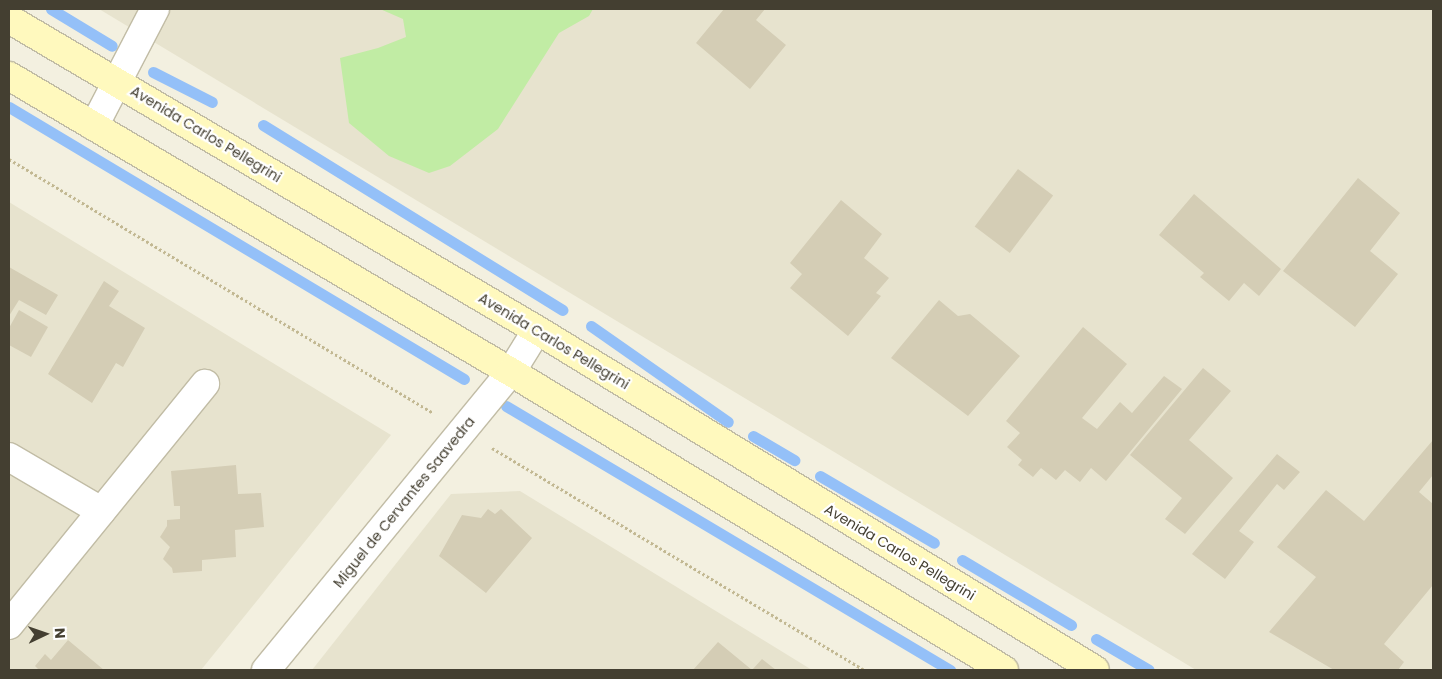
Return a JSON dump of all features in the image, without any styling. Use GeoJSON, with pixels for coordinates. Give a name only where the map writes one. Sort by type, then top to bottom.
{"type":"FeatureCollection","features":[{"type":"Feature","properties":{"kind":"main road","name":"Avenida Carlos Pellegrini"},"geometry":{"type":"LineString","coordinates":[[9,19],[537,330],[1094,670]]}},
{"type":"Feature","properties":{"kind":"main road"},"geometry":{"type":"LineString","coordinates":[[9,76],[511,372],[1004,670]]}},
{"type":"Feature","properties":{"kind":"street"},"geometry":{"type":"LineString","coordinates":[[94,126],[155,9]]}},
{"type":"Feature","properties":{"kind":"street","name":"Miguel de Cervantes Saavedra"},"geometry":{"type":"LineString","coordinates":[[266,670],[511,372],[537,330]]}},
{"type":"Feature","properties":{"kind":"street"},"geometry":{"type":"LineString","coordinates":[[9,625],[205,384]]}},
{"type":"Feature","properties":{"kind":"street"},"geometry":{"type":"LineString","coordinates":[[9,457],[101,511]]}},
{"type":"Feature","properties":{"kind":"shaded area"},"geometry":{"type":"Polygon","coordinates":[[[99,9],[1433,9],[1433,670],[1196,670],[99,9]]]}},
{"type":"Feature","properties":{"kind":"shaded area"},"geometry":{"type":"Polygon","coordinates":[[[9,202],[391,435],[201,670],[9,670],[9,202]]]}},
{"type":"Feature","properties":{"kind":"shaded area"},"geometry":{"type":"Polygon","coordinates":[[[520,491],[812,670],[312,670],[451,494],[520,491]]]}},
{"type":"Feature","properties":{"kind":"green space"},"geometry":{"type":"Polygon","coordinates":[[[380,9],[593,9],[589,16],[559,33],[498,129],[450,166],[429,173],[389,156],[349,123],[340,58],[378,48],[406,37],[403,19],[380,9]]]}},
{"type":"Feature","properties":{"kind":"building"},"geometry":{"type":"Polygon","coordinates":[[[724,9],[765,9],[756,20],[786,45],[750,89],[696,43],[724,9]]]}},
{"type":"Feature","properties":{"kind":"building"},"geometry":{"type":"Polygon","coordinates":[[[1018,169],[1053,195],[1010,253],[975,227],[1018,169]]]}},
{"type":"Feature","properties":{"kind":"building"},"geometry":{"type":"Polygon","coordinates":[[[1358,178],[1400,213],[1370,251],[1398,274],[1355,327],[1283,271],[1358,178]]]}},
{"type":"Feature","properties":{"kind":"building"},"geometry":{"type":"Polygon","coordinates":[[[1194,194],[1281,269],[1259,296],[1244,283],[1229,301],[1200,277],[1204,273],[1159,235],[1194,194]]]}},
{"type":"Feature","properties":{"kind":"building"},"geometry":{"type":"Polygon","coordinates":[[[841,200],[882,234],[864,258],[889,278],[876,293],[881,296],[848,336],[790,288],[802,274],[790,263],[841,200]]]}},
{"type":"Feature","properties":{"kind":"building"},"geometry":{"type":"Polygon","coordinates":[[[9,267],[58,295],[46,315],[19,300],[9,316],[9,267]]]}},
{"type":"Feature","properties":{"kind":"building"},"geometry":{"type":"Polygon","coordinates":[[[104,281],[119,291],[109,306],[145,328],[123,367],[116,363],[92,403],[48,374],[104,281]]]}},
{"type":"Feature","properties":{"kind":"building"},"geometry":{"type":"Polygon","coordinates":[[[939,300],[958,316],[970,314],[1020,356],[968,416],[891,358],[939,300]]]}},
{"type":"Feature","properties":{"kind":"building"},"geometry":{"type":"Polygon","coordinates":[[[19,310],[48,327],[31,357],[9,345],[9,328],[19,310]]]}},
{"type":"Feature","properties":{"kind":"building"},"geometry":{"type":"Polygon","coordinates":[[[1083,327],[1127,364],[1082,418],[1097,429],[1120,402],[1132,413],[1164,376],[1182,389],[1106,481],[1091,468],[1080,482],[1065,470],[1056,480],[1041,468],[1033,477],[1018,465],[1022,460],[1007,447],[1020,433],[1006,421],[1083,327]]]}},
{"type":"Feature","properties":{"kind":"building"},"geometry":{"type":"Polygon","coordinates":[[[1203,368],[1231,391],[1189,440],[1233,478],[1185,534],[1165,519],[1182,498],[1130,455],[1203,368]]]}},
{"type":"Feature","properties":{"kind":"building"},"geometry":{"type":"Polygon","coordinates":[[[1433,440],[1433,475],[1419,492],[1433,504],[1433,585],[1384,644],[1404,662],[1398,670],[1334,670],[1269,632],[1316,577],[1277,547],[1326,490],[1364,521],[1433,440]]]}},
{"type":"Feature","properties":{"kind":"building"},"geometry":{"type":"Polygon","coordinates":[[[1277,454],[1300,472],[1284,490],[1277,484],[1239,531],[1254,542],[1225,579],[1192,554],[1277,454]]]}},
{"type":"Feature","properties":{"kind":"building"},"geometry":{"type":"Polygon","coordinates":[[[236,465],[238,494],[261,493],[264,527],[235,530],[236,557],[202,560],[202,571],[173,573],[172,568],[163,559],[170,547],[160,537],[167,526],[167,520],[180,519],[180,506],[174,506],[171,471],[236,465]]]}},
{"type":"Feature","properties":{"kind":"building"},"geometry":{"type":"Polygon","coordinates":[[[488,509],[495,514],[501,509],[532,538],[486,593],[439,556],[462,515],[481,518],[488,509]]]}},
{"type":"Feature","properties":{"kind":"building"},"geometry":{"type":"Polygon","coordinates":[[[68,640],[104,670],[39,670],[35,666],[45,654],[51,660],[68,640]]]}},
{"type":"Feature","properties":{"kind":"building"},"geometry":{"type":"Polygon","coordinates":[[[718,642],[752,670],[693,670],[718,642]]]}},
{"type":"Feature","properties":{"kind":"building"},"geometry":{"type":"Polygon","coordinates":[[[762,659],[776,670],[752,670],[762,659]]]}},
{"type":"Feature","properties":{"kind":"waterway"},"geometry":{"type":"LineString","coordinates":[[51,9],[112,46]]}},
{"type":"Feature","properties":{"kind":"waterway"},"geometry":{"type":"LineString","coordinates":[[153,72],[212,102]]}},
{"type":"Feature","properties":{"kind":"waterway"},"geometry":{"type":"LineString","coordinates":[[9,107],[464,379]]}},
{"type":"Feature","properties":{"kind":"waterway"},"geometry":{"type":"LineString","coordinates":[[263,125],[563,310]]}},
{"type":"Feature","properties":{"kind":"waterway"},"geometry":{"type":"LineString","coordinates":[[591,326],[728,422]]}},
{"type":"Feature","properties":{"kind":"waterway"},"geometry":{"type":"LineString","coordinates":[[506,406],[950,670]]}},
{"type":"Feature","properties":{"kind":"waterway"},"geometry":{"type":"LineString","coordinates":[[753,436],[794,460]]}},
{"type":"Feature","properties":{"kind":"waterway"},"geometry":{"type":"LineString","coordinates":[[820,476],[934,543]]}},
{"type":"Feature","properties":{"kind":"waterway"},"geometry":{"type":"LineString","coordinates":[[962,560],[1071,625]]}},
{"type":"Feature","properties":{"kind":"waterway"},"geometry":{"type":"LineString","coordinates":[[1096,639],[1149,670]]}}]}
